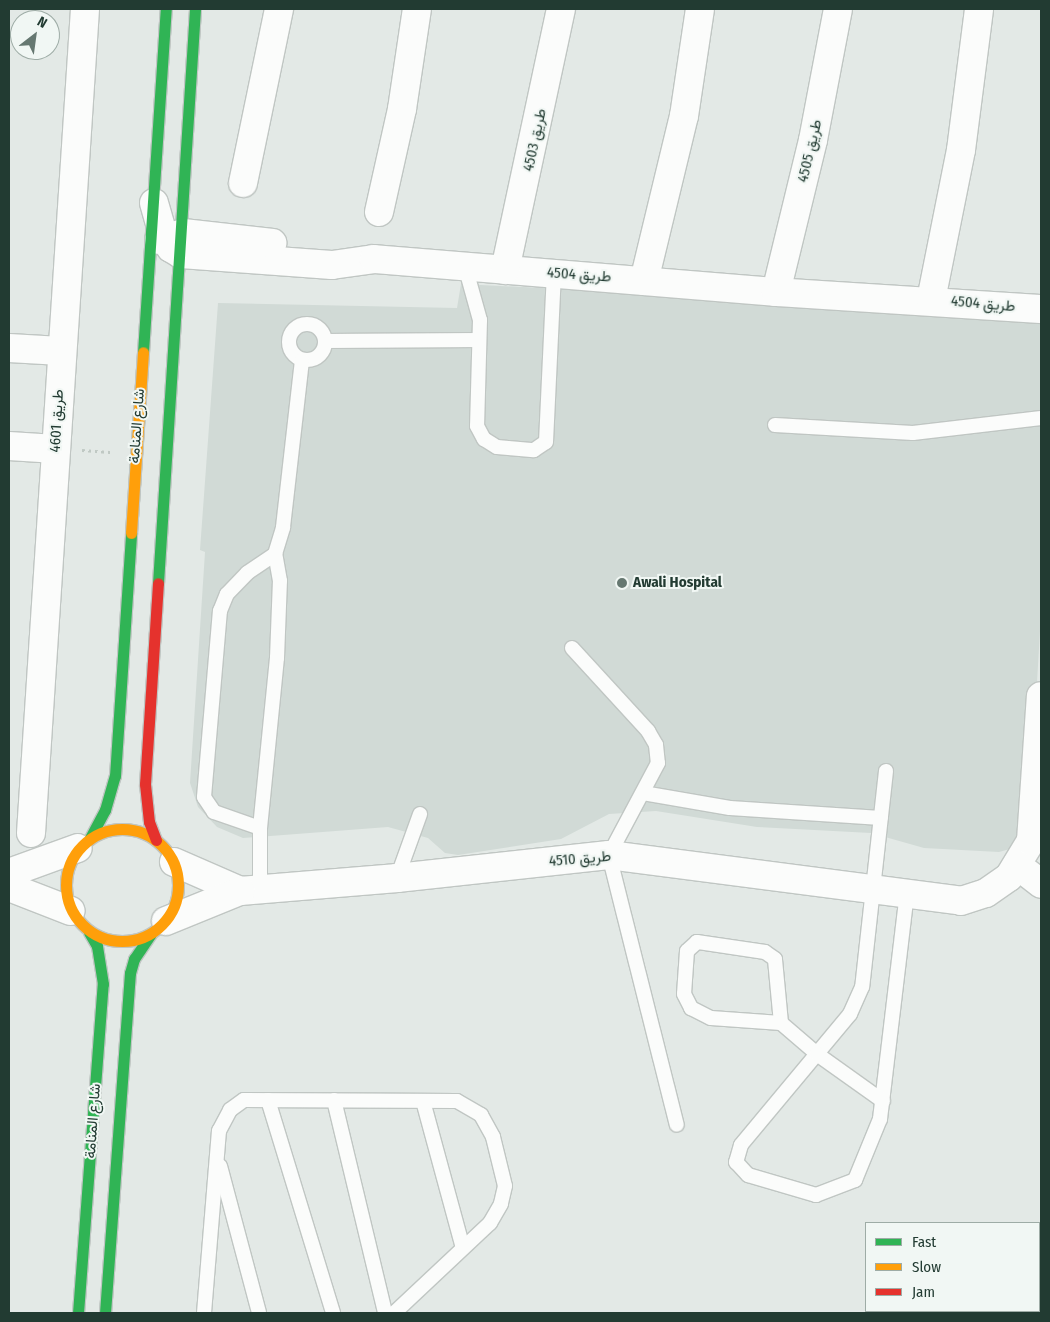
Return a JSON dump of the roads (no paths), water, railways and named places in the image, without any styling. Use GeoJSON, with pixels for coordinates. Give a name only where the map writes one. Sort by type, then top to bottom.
{"type":"FeatureCollection","features":[{"type":"Feature","properties":{"kind":"street","name":"طريق 4601"},"geometry":{"type":"LineString","coordinates":[[31,834],[84,9]]}},
{"type":"Feature","properties":{"kind":"street"},"geometry":{"type":"LineString","coordinates":[[166,9],[153,199],[169,243]]}},
{"type":"Feature","properties":{"kind":"street","name":"شارع المنامة"},"geometry":{"type":"LineString","coordinates":[[84,843],[105,810],[116,776],[169,243],[195,9]]}},
{"type":"Feature","properties":{"kind":"street"},"geometry":{"type":"LineString","coordinates":[[242,183],[279,9]]}},
{"type":"Feature","properties":{"kind":"street"},"geometry":{"type":"LineString","coordinates":[[379,212],[402,109],[417,9]]}},
{"type":"Feature","properties":{"kind":"street","name":"طريق 4503"},"geometry":{"type":"LineString","coordinates":[[505,270],[561,9]]}},
{"type":"Feature","properties":{"kind":"street"},"geometry":{"type":"LineString","coordinates":[[644,280],[684,116],[700,9]]}},
{"type":"Feature","properties":{"kind":"street","name":"طريق 4505"},"geometry":{"type":"LineString","coordinates":[[776,292],[813,140],[838,9]]}},
{"type":"Feature","properties":{"kind":"street"},"geometry":{"type":"LineString","coordinates":[[931,300],[961,150],[979,9]]}},
{"type":"Feature","properties":{"kind":"street","name":"شارع المنامة"},"geometry":{"type":"LineString","coordinates":[[156,840],[148,822],[145,784],[164,455],[169,243]]}},
{"type":"Feature","properties":{"kind":"street","name":"طريق 4504"},"geometry":{"type":"LineString","coordinates":[[169,243],[332,264],[374,259],[776,292],[931,300],[1041,309]]}},
{"type":"Feature","properties":{"kind":"street"},"geometry":{"type":"LineString","coordinates":[[9,348],[61,351]]}},
{"type":"Feature","properties":{"kind":"street"},"geometry":{"type":"LineString","coordinates":[[9,446],[56,449]]}},
{"type":"Feature","properties":{"kind":"street","name":"طريق 4510"},"geometry":{"type":"LineString","coordinates":[[174,862],[250,890],[397,878],[609,855],[961,901],[986,893],[1009,878],[1031,841],[1041,696]]}},
{"type":"Feature","properties":{"kind":"street"},"geometry":{"type":"LineString","coordinates":[[9,872],[123,828],[140,832],[156,840],[174,862],[178,889],[176,903],[158,928]]}},
{"type":"Feature","properties":{"kind":"street"},"geometry":{"type":"LineString","coordinates":[[71,911],[65,878],[84,843]]}},
{"type":"Feature","properties":{"kind":"street"},"geometry":{"type":"LineString","coordinates":[[1017,865],[1041,884]]}},
{"type":"Feature","properties":{"kind":"street"},"geometry":{"type":"LineString","coordinates":[[9,887],[71,911],[89,932],[116,941],[130,942],[158,928],[250,890]]}},
{"type":"Feature","properties":{"kind":"street","name":"شارع المنامة"},"geometry":{"type":"LineString","coordinates":[[105,1313],[130,974],[134,958],[158,928]]}},
{"type":"Feature","properties":{"kind":"street","name":"شارع المنامة"},"geometry":{"type":"LineString","coordinates":[[78,1313],[103,984],[97,946],[89,932]]}},
{"type":"Feature","properties":{"kind":"lane"},"geometry":{"type":"LineString","coordinates":[[465,266],[478,307],[480,433],[497,447],[539,449],[548,437],[554,274]]}},
{"type":"Feature","properties":{"kind":"lane"},"geometry":{"type":"LineString","coordinates":[[306,324],[313,325],[324,334],[326,341],[322,354],[309,361],[302,360],[291,351],[289,344],[293,330],[306,324]]}},
{"type":"Feature","properties":{"kind":"lane"},"geometry":{"type":"LineString","coordinates":[[326,341],[479,340]]}},
{"type":"Feature","properties":{"kind":"lane"},"geometry":{"type":"LineString","coordinates":[[250,890],[260,828],[276,667],[280,581],[275,554],[283,528],[302,360]]}},
{"type":"Feature","properties":{"kind":"lane"},"geometry":{"type":"LineString","coordinates":[[775,425],[913,433],[1041,418]]}},
{"type":"Feature","properties":{"kind":"lane"},"geometry":{"type":"LineString","coordinates":[[260,828],[214,812],[204,797],[220,611],[227,594],[247,573],[275,554]]}},
{"type":"Feature","properties":{"kind":"lane"},"geometry":{"type":"LineString","coordinates":[[572,648],[648,731],[656,745],[658,763],[609,855],[677,1125]]}},
{"type":"Feature","properties":{"kind":"lane"},"geometry":{"type":"LineString","coordinates":[[886,770],[862,987],[850,1014],[741,1145],[736,1162],[748,1175],[816,1196],[855,1180],[880,1119],[907,893]]}},
{"type":"Feature","properties":{"kind":"lane"},"geometry":{"type":"LineString","coordinates":[[643,793],[730,808],[881,818]]}},
{"type":"Feature","properties":{"kind":"lane"},"geometry":{"type":"LineString","coordinates":[[397,878],[420,814]]}},
{"type":"Feature","properties":{"kind":"lane"},"geometry":{"type":"LineString","coordinates":[[781,1023],[775,959],[765,952],[697,942],[687,951],[684,994],[691,1008],[711,1018],[781,1023],[816,1054],[883,1101]]}},
{"type":"Feature","properties":{"kind":"lane"},"geometry":{"type":"LineString","coordinates":[[204,1313],[219,1131],[230,1110],[244,1100],[458,1101],[481,1116],[493,1137],[504,1186],[501,1204],[490,1223],[394,1313]]}},
{"type":"Feature","properties":{"kind":"lane"},"geometry":{"type":"LineString","coordinates":[[268,1100],[333,1313]]}},
{"type":"Feature","properties":{"kind":"lane"},"geometry":{"type":"LineString","coordinates":[[334,1100],[385,1313]]}},
{"type":"Feature","properties":{"kind":"lane"},"geometry":{"type":"LineString","coordinates":[[423,1101],[463,1248]]}},
{"type":"Feature","properties":{"kind":"lane"},"geometry":{"type":"LineString","coordinates":[[217,1156],[259,1313]]}},
{"type":"Feature","properties":{"kind":"place","name":"Awali Hospital"},"geometry":{"type":"Point","coordinates":[622,583]}}]}
